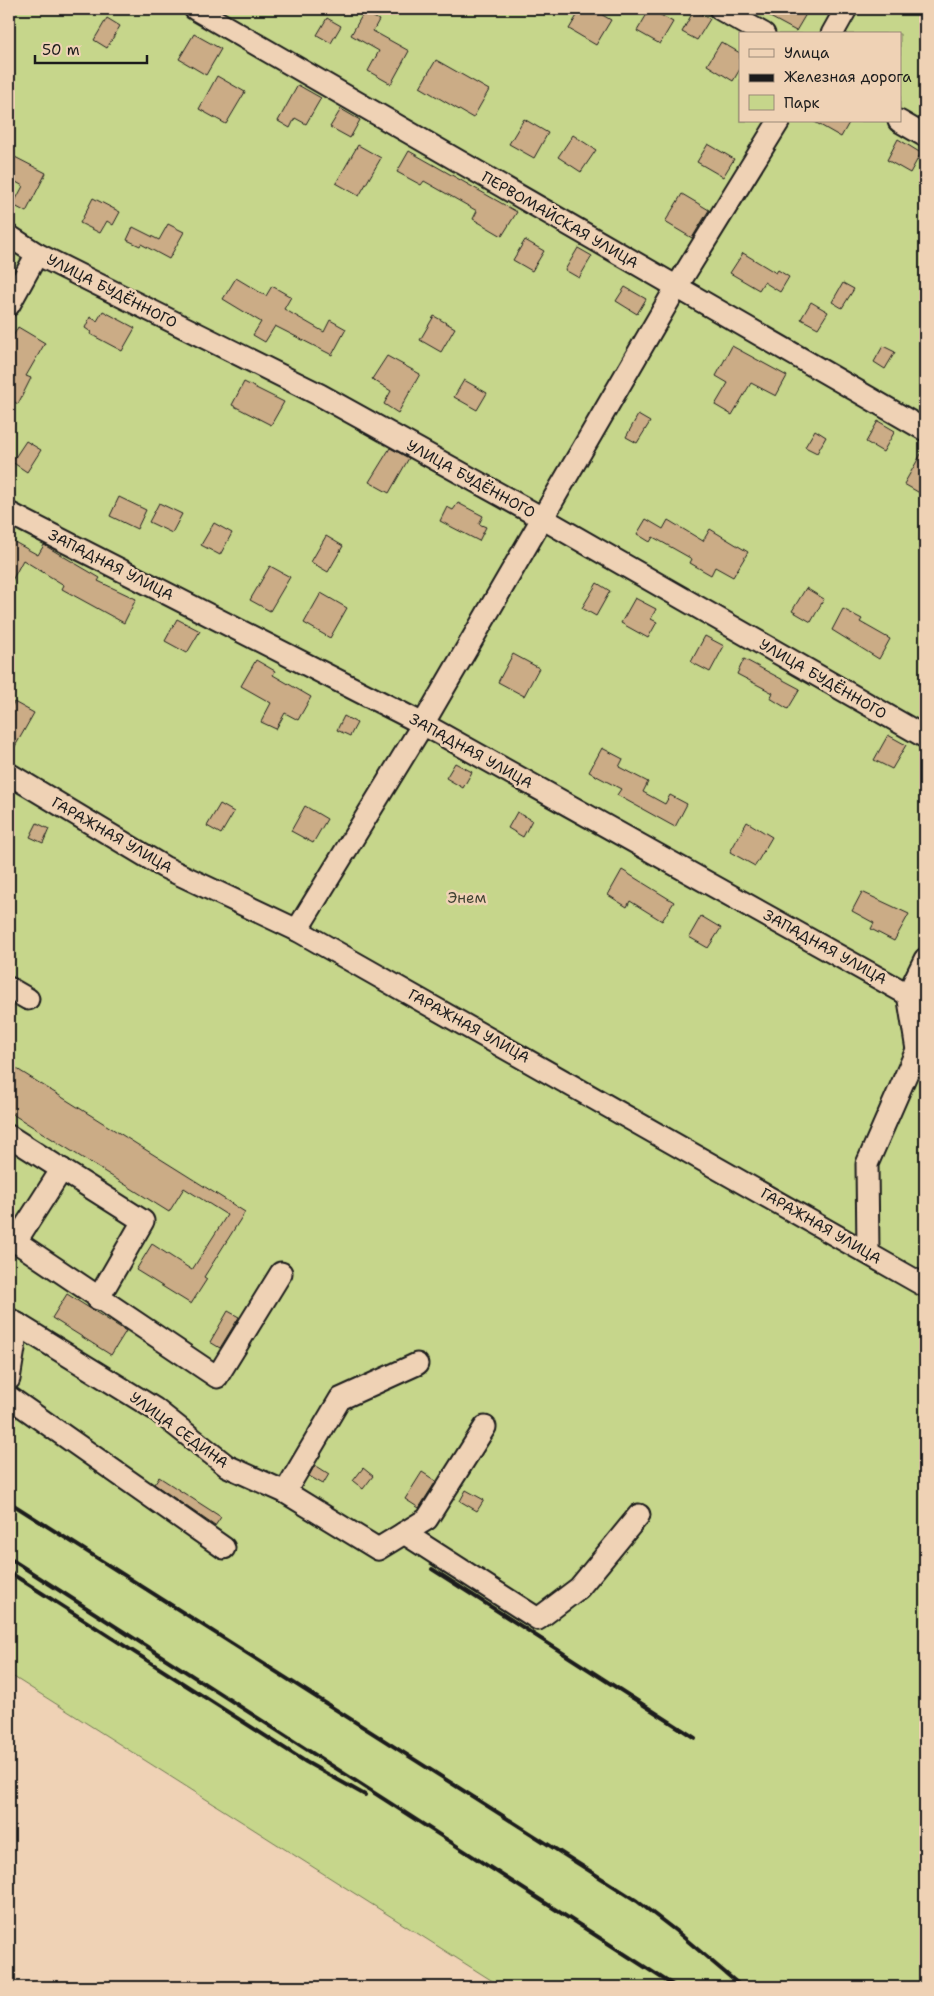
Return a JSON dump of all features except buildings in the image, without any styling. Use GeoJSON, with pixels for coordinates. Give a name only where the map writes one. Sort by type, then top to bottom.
{"type":"FeatureCollection","features":[{"type":"Feature","properties":{"kind":"street","name":"ПЕРВОМАЙСКАЯ УЛИЦА"},"geometry":{"type":"LineString","coordinates":[[195,9],[925,430]]}},
{"type":"Feature","properties":{"kind":"street"},"geometry":{"type":"LineString","coordinates":[[720,9],[760,32]]}},
{"type":"Feature","properties":{"kind":"street"},"geometry":{"type":"LineString","coordinates":[[833,32],[846,9]]}},
{"type":"Feature","properties":{"kind":"street"},"geometry":{"type":"LineString","coordinates":[[297,930],[424,724],[676,288],[778,122]]}},
{"type":"Feature","properties":{"kind":"street"},"geometry":{"type":"LineString","coordinates":[[901,122],[925,136]]}},
{"type":"Feature","properties":{"kind":"street","name":"УЛИЦА БУДЁННОГО"},"geometry":{"type":"LineString","coordinates":[[9,236],[37,254],[320,394],[542,518],[925,737]]}},
{"type":"Feature","properties":{"kind":"street"},"geometry":{"type":"LineString","coordinates":[[9,305],[37,254]]}},
{"type":"Feature","properties":{"kind":"street","name":"ЗАПАДНАЯ УЛИЦА"},"geometry":{"type":"LineString","coordinates":[[9,513],[424,724],[917,998]]}},
{"type":"Feature","properties":{"kind":"street","name":"ГАРАЖНАЯ УЛИЦА"},"geometry":{"type":"LineString","coordinates":[[9,774],[164,867],[297,930],[925,1286]]}},
{"type":"Feature","properties":{"kind":"street"},"geometry":{"type":"LineString","coordinates":[[868,1252],[867,1164],[918,1050],[917,998],[925,959]]}},
{"type":"Feature","properties":{"kind":"street"},"geometry":{"type":"LineString","coordinates":[[9,988],[28,998]]}},
{"type":"Feature","properties":{"kind":"street"},"geometry":{"type":"LineString","coordinates":[[9,1136],[143,1221],[98,1299]]}},
{"type":"Feature","properties":{"kind":"street"},"geometry":{"type":"LineString","coordinates":[[62,1170],[12,1239],[98,1299],[217,1377],[280,1273]]}},
{"type":"Feature","properties":{"kind":"street"},"geometry":{"type":"LineString","coordinates":[[9,1380],[13,1322]]}},
{"type":"Feature","properties":{"kind":"street","name":"УЛИЦА СЕДИНА"},"geometry":{"type":"LineString","coordinates":[[13,1322],[156,1409],[227,1466],[285,1492],[378,1549],[404,1533]]}},
{"type":"Feature","properties":{"kind":"street"},"geometry":{"type":"LineString","coordinates":[[285,1492],[340,1399],[416,1364]]}},
{"type":"Feature","properties":{"kind":"street"},"geometry":{"type":"LineString","coordinates":[[9,1397],[224,1548]]}},
{"type":"Feature","properties":{"kind":"street"},"geometry":{"type":"LineString","coordinates":[[485,1427],[427,1519],[404,1533],[538,1619],[579,1588],[639,1515]]}},
{"type":"Feature","properties":{"kind":"green space","name":"Энем"},"geometry":{"type":"Polygon","coordinates":[[[9,9],[925,9],[925,1987],[502,1987],[9,1674],[9,9]]]}},
{"type":"Feature","properties":{"kind":"railway"},"geometry":{"type":"LineString","coordinates":[[9,1502],[637,1901],[676,1931],[742,1987]]}},
{"type":"Feature","properties":{"kind":"railway"},"geometry":{"type":"LineString","coordinates":[[9,1558],[676,1987]]}},
{"type":"Feature","properties":{"kind":"railway"},"geometry":{"type":"LineString","coordinates":[[432,1569],[695,1738]]}},
{"type":"Feature","properties":{"kind":"railway"},"geometry":{"type":"LineString","coordinates":[[9,1572],[306,1762],[365,1795]]}}]}
